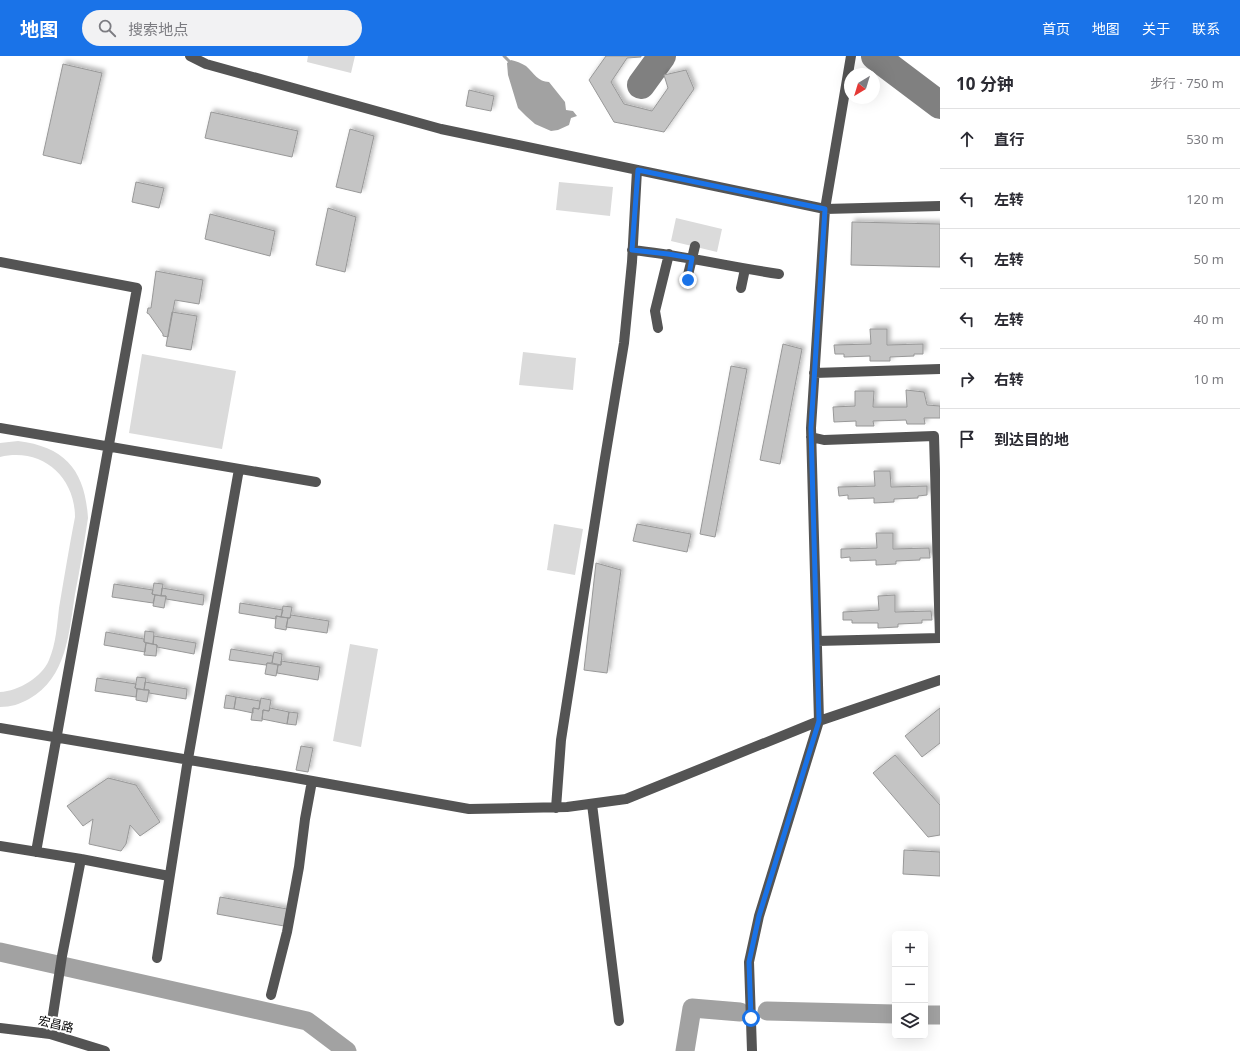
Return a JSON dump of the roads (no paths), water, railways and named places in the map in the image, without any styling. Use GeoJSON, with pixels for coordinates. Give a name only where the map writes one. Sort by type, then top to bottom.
{"type":"FeatureCollection","features":[{"type":"Feature","properties":{"kind":"street"},"geometry":{"type":"LineString","coordinates":[[190,56],[206,64],[441,129],[825,209],[940,206]]}},
{"type":"Feature","properties":{"kind":"street"},"geometry":{"type":"LineString","coordinates":[[752,1051],[749,962],[759,916],[819,721],[811,437],[814,373],[825,209],[851,56]]}},
{"type":"Feature","properties":{"kind":"street"},"geometry":{"type":"LineString","coordinates":[[556,808],[561,740],[624,343],[638,170]]}},
{"type":"Feature","properties":{"kind":"street"},"geometry":{"type":"LineString","coordinates":[[688,280],[695,246]]}},
{"type":"Feature","properties":{"kind":"street"},"geometry":{"type":"LineString","coordinates":[[632,250],[668,254],[779,274]]}},
{"type":"Feature","properties":{"kind":"street"},"geometry":{"type":"LineString","coordinates":[[658,328],[655,311],[668,254]]}},
{"type":"Feature","properties":{"kind":"street"},"geometry":{"type":"LineString","coordinates":[[0,262],[137,288],[36,852]]}},
{"type":"Feature","properties":{"kind":"street"},"geometry":{"type":"LineString","coordinates":[[741,288],[745,269]]}},
{"type":"Feature","properties":{"kind":"street"},"geometry":{"type":"LineString","coordinates":[[814,373],[940,369]]}},
{"type":"Feature","properties":{"kind":"street"},"geometry":{"type":"LineString","coordinates":[[0,428],[316,482]]}},
{"type":"Feature","properties":{"kind":"street"},"geometry":{"type":"LineString","coordinates":[[811,437],[824,440],[937,436],[940,638],[817,641]]}},
{"type":"Feature","properties":{"kind":"street"},"geometry":{"type":"LineString","coordinates":[[157,958],[188,759],[239,469]]}},
{"type":"Feature","properties":{"kind":"street"},"geometry":{"type":"LineString","coordinates":[[0,728],[188,759],[470,809],[568,808],[626,799],[819,721],[940,680]]}},
{"type":"Feature","properties":{"kind":"street"},"geometry":{"type":"LineString","coordinates":[[271,995],[287,932],[299,867],[305,819],[312,781]]}},
{"type":"Feature","properties":{"kind":"street"},"geometry":{"type":"LineString","coordinates":[[592,804],[619,1021]]}},
{"type":"Feature","properties":{"kind":"street"},"geometry":{"type":"LineString","coordinates":[[0,846],[81,859],[169,876]]}},
{"type":"Feature","properties":{"kind":"street"},"geometry":{"type":"LineString","coordinates":[[50,1034],[56,991],[81,859]]}},
{"type":"Feature","properties":{"kind":"street","name":"宏昌路"},"geometry":{"type":"LineString","coordinates":[[0,1028],[50,1034],[105,1051]]}},
{"type":"Feature","properties":{"kind":"waterway"},"geometry":{"type":"LineString","coordinates":[[504,56],[509,61]]}},
{"type":"Feature","properties":{"kind":"waterway"},"geometry":{"type":"LineString","coordinates":[[0,952],[307,1021],[347,1051]]}},
{"type":"Feature","properties":{"kind":"waterway"},"geometry":{"type":"LineString","coordinates":[[685,1051],[692,1008],[740,1012]]}},
{"type":"Feature","properties":{"kind":"waterway"},"geometry":{"type":"LineString","coordinates":[[767,1011],[892,1014]]}},
{"type":"Feature","properties":{"kind":"waterway"},"geometry":{"type":"LineString","coordinates":[[928,1015],[940,1015]]}}]}
